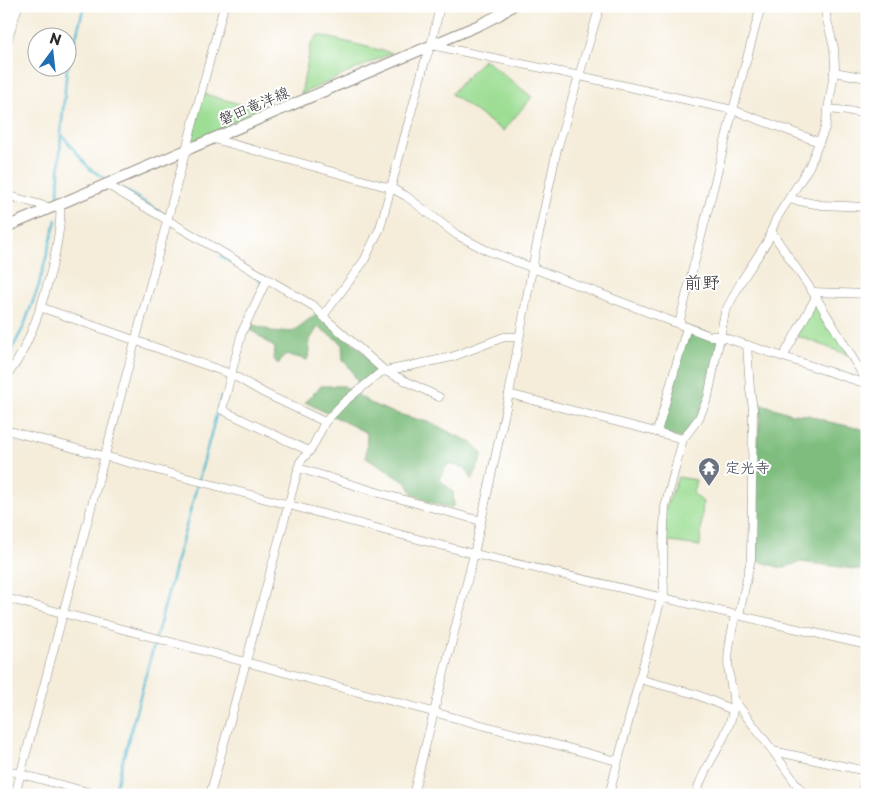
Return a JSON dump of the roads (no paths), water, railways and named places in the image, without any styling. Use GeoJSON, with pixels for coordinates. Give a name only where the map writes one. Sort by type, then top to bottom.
{"type":"FeatureCollection","features":[{"type":"Feature","properties":{"kind":"main road","name":"磐田竜洋線"},"geometry":{"type":"LineString","coordinates":[[6,227],[478,25],[499,15],[512,6]]}},
{"type":"Feature","properties":{"kind":"street"},"geometry":{"type":"LineString","coordinates":[[6,45],[18,6]]}},
{"type":"Feature","properties":{"kind":"street"},"geometry":{"type":"LineString","coordinates":[[15,795],[224,6]]}},
{"type":"Feature","properties":{"kind":"street"},"geometry":{"type":"LineString","coordinates":[[323,316],[364,261],[380,228],[440,6]]}},
{"type":"Feature","properties":{"kind":"street"},"geometry":{"type":"LineString","coordinates":[[413,795],[474,554],[509,394],[532,268],[557,149],[600,6]]}},
{"type":"Feature","properties":{"kind":"street"},"geometry":{"type":"LineString","coordinates":[[657,432],[733,110],[761,6]]}},
{"type":"Feature","properties":{"kind":"street"},"geometry":{"type":"LineString","coordinates":[[608,795],[663,598],[662,547],[665,507],[683,439],[699,418],[708,397],[719,336],[725,312],[734,292],[767,242],[776,219],[809,167],[825,128],[834,72],[834,48],[826,16],[826,6]]}},
{"type":"Feature","properties":{"kind":"street"},"geometry":{"type":"LineString","coordinates":[[431,45],[733,110],[819,142]]}},
{"type":"Feature","properties":{"kind":"street"},"geometry":{"type":"LineString","coordinates":[[834,72],[867,78]]}},
{"type":"Feature","properties":{"kind":"street"},"geometry":{"type":"LineString","coordinates":[[828,109],[867,113]]}},
{"type":"Feature","properties":{"kind":"street"},"geometry":{"type":"LineString","coordinates":[[214,139],[391,188],[406,196],[458,235],[486,250],[710,336],[719,336],[867,383]]}},
{"type":"Feature","properties":{"kind":"street"},"geometry":{"type":"LineString","coordinates":[[106,184],[315,307],[386,371],[439,397]]}},
{"type":"Feature","properties":{"kind":"street"},"geometry":{"type":"LineString","coordinates":[[6,195],[56,206],[61,216],[55,255],[40,307],[18,362],[6,376]]}},
{"type":"Feature","properties":{"kind":"street"},"geometry":{"type":"LineString","coordinates":[[789,198],[821,204],[867,207]]}},
{"type":"Feature","properties":{"kind":"street"},"geometry":{"type":"LineString","coordinates":[[771,231],[815,295],[867,383]]}},
{"type":"Feature","properties":{"kind":"street"},"geometry":{"type":"LineString","coordinates":[[267,279],[242,332],[222,410],[309,451]]}},
{"type":"Feature","properties":{"kind":"street"},"geometry":{"type":"LineString","coordinates":[[815,295],[867,294]]}},
{"type":"Feature","properties":{"kind":"street"},"geometry":{"type":"LineString","coordinates":[[783,357],[815,295]]}},
{"type":"Feature","properties":{"kind":"street"},"geometry":{"type":"LineString","coordinates":[[40,307],[231,374],[264,393],[325,422]]}},
{"type":"Feature","properties":{"kind":"street"},"geometry":{"type":"LineString","coordinates":[[210,795],[298,468],[325,422],[344,402],[381,372],[452,357],[504,337],[519,337]]}},
{"type":"Feature","properties":{"kind":"street"},"geometry":{"type":"LineString","coordinates":[[696,795],[699,782],[730,725],[734,700],[728,671],[729,652],[751,559],[753,409],[748,345]]}},
{"type":"Feature","properties":{"kind":"street"},"geometry":{"type":"LineString","coordinates":[[509,394],[683,439]]}},
{"type":"Feature","properties":{"kind":"street"},"geometry":{"type":"LineString","coordinates":[[6,430],[474,554],[867,645]]}},
{"type":"Feature","properties":{"kind":"street"},"geometry":{"type":"LineString","coordinates":[[298,468],[389,496],[481,521]]}},
{"type":"Feature","properties":{"kind":"street"},"geometry":{"type":"LineString","coordinates":[[6,598],[617,762]]}},
{"type":"Feature","properties":{"kind":"street"},"geometry":{"type":"LineString","coordinates":[[639,679],[695,694],[733,710]]}},
{"type":"Feature","properties":{"kind":"street"},"geometry":{"type":"LineString","coordinates":[[734,700],[804,795]]}},
{"type":"Feature","properties":{"kind":"street"},"geometry":{"type":"LineString","coordinates":[[773,751],[867,770],[861,795]]}},
{"type":"Feature","properties":{"kind":"street"},"geometry":{"type":"LineString","coordinates":[[6,770],[99,795]]}},
{"type":"Feature","properties":{"kind":"waterway"},"geometry":{"type":"LineString","coordinates":[[78,29],[84,6]]}},
{"type":"Feature","properties":{"kind":"waterway"},"geometry":{"type":"LineString","coordinates":[[58,195],[66,78]]}},
{"type":"Feature","properties":{"kind":"waterway"},"geometry":{"type":"LineString","coordinates":[[62,135],[90,169],[104,178]]}},
{"type":"Feature","properties":{"kind":"waterway"},"geometry":{"type":"LineString","coordinates":[[123,189],[167,216]]}},
{"type":"Feature","properties":{"kind":"waterway"},"geometry":{"type":"LineString","coordinates":[[9,368],[12,349],[23,328],[38,288],[56,220]]}},
{"type":"Feature","properties":{"kind":"waterway"},"geometry":{"type":"LineString","coordinates":[[220,256],[262,281],[260,286]]}},
{"type":"Feature","properties":{"kind":"waterway"},"geometry":{"type":"LineString","coordinates":[[120,795],[114,793],[221,397]]}},
{"type":"Feature","properties":{"kind":"place","name":"定光寺"},"geometry":{"type":"Point","coordinates":[709,487]}},
{"type":"Feature","properties":{"kind":"district","name":"前野"},"geometry":{"type":"Point","coordinates":[702,283]}}]}
